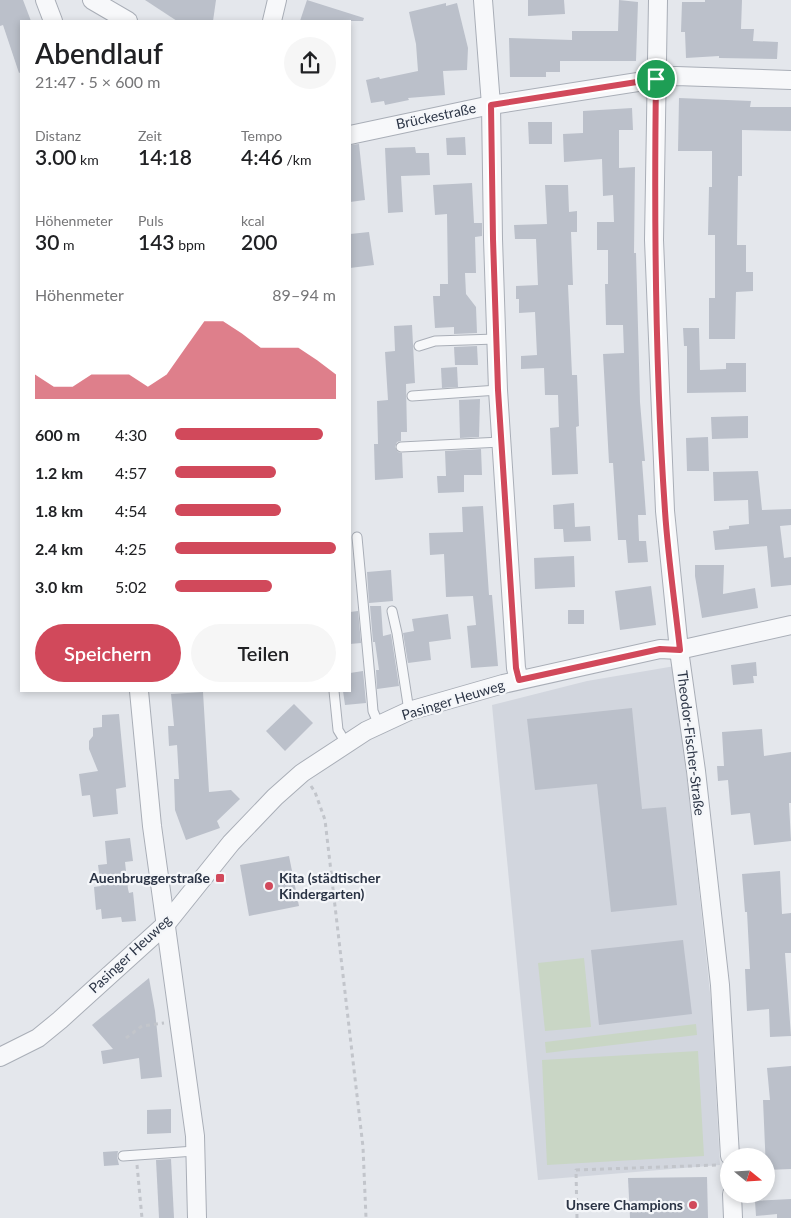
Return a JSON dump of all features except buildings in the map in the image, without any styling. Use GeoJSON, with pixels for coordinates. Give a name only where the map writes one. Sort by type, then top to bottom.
{"type":"FeatureCollection","features":[{"type":"Feature","properties":{"kind":"street"},"geometry":{"type":"LineString","coordinates":[[45,0],[53,20]]}},
{"type":"Feature","properties":{"kind":"street"},"geometry":{"type":"LineString","coordinates":[[92,0],[126,20]]}},
{"type":"Feature","properties":{"kind":"street"},"geometry":{"type":"LineString","coordinates":[[272,20],[277,0]]}},
{"type":"Feature","properties":{"kind":"street"},"geometry":{"type":"LineString","coordinates":[[483,0],[491,105],[498,390],[516,668],[519,680]]}},
{"type":"Feature","properties":{"kind":"street","name":"Theodor-Fischer-Straße"},"geometry":{"type":"LineString","coordinates":[[658,0],[654,240],[665,511],[720,985],[724,1148]]}},
{"type":"Feature","properties":{"kind":"street","name":"Brückestraße"},"geometry":{"type":"LineString","coordinates":[[351,135],[491,105],[676,76],[791,80]]}},
{"type":"Feature","properties":{"kind":"street","name":"Pasinger Heuweg"},"geometry":{"type":"LineString","coordinates":[[0,1058],[38,1038],[166,924],[231,843],[275,797],[302,773],[346,743],[379,724],[409,711],[519,680],[660,649],[680,650],[791,625]]}},
{"type":"Feature","properties":{"kind":"street"},"geometry":{"type":"LineString","coordinates":[[139,692],[148,796],[195,1136],[197,1218]]}},
{"type":"Feature","properties":{"kind":"street"},"geometry":{"type":"LineString","coordinates":[[732,1203],[733,1218]]}},
{"type":"Feature","properties":{"kind":"lane"},"geometry":{"type":"LineString","coordinates":[[420,346],[436,341],[496,338]]}},
{"type":"Feature","properties":{"kind":"lane"},"geometry":{"type":"LineString","coordinates":[[412,396],[498,390]]}},
{"type":"Feature","properties":{"kind":"lane"},"geometry":{"type":"LineString","coordinates":[[401,447],[501,442]]}},
{"type":"Feature","properties":{"kind":"lane"},"geometry":{"type":"LineString","coordinates":[[357,537],[373,711],[379,724]]}},
{"type":"Feature","properties":{"kind":"lane"},"geometry":{"type":"LineString","coordinates":[[392,610],[398,633],[409,711]]}},
{"type":"Feature","properties":{"kind":"lane"},"geometry":{"type":"LineString","coordinates":[[334,692],[338,730],[346,743]]}},
{"type":"Feature","properties":{"kind":"lane"},"geometry":{"type":"LineString","coordinates":[[123,1156],[195,1151]]}},
{"type":"Feature","properties":{"kind":"path"},"geometry":{"type":"LineString","coordinates":[[302,773],[315,792],[325,820],[363,1147],[366,1218]]}},
{"type":"Feature","properties":{"kind":"path"},"geometry":{"type":"LineString","coordinates":[[126,1038],[142,1026],[180,1021]]}},
{"type":"Feature","properties":{"kind":"path"},"geometry":{"type":"LineString","coordinates":[[135,1155],[142,1218]]}},
{"type":"Feature","properties":{"kind":"path"},"geometry":{"type":"LineString","coordinates":[[577,1218],[576,1170],[720,1161]]}},
{"type":"Feature","properties":{"kind":"shaded area"},"geometry":{"type":"Polygon","coordinates":[[[675,666],[711,1002],[720,1165],[538,1180],[492,705],[587,681],[675,666]]]}},
{"type":"Feature","properties":{"kind":"green space"},"geometry":{"type":"Polygon","coordinates":[[[584,958],[591,1027],[545,1031],[538,963],[584,958]]]}},
{"type":"Feature","properties":{"kind":"green space"},"geometry":{"type":"Polygon","coordinates":[[[696,1024],[697,1035],[546,1053],[545,1042],[696,1024]]]}},
{"type":"Feature","properties":{"kind":"green space"},"geometry":{"type":"Polygon","coordinates":[[[698,1051],[704,1156],[547,1165],[542,1060],[698,1051]]]}},
{"type":"Feature","properties":{"kind":"place","name":"Auenbruggerstraße"},"geometry":{"type":"Point","coordinates":[220,878]}},
{"type":"Feature","properties":{"kind":"place","name":"Kita (städtischer Kindergarten)"},"geometry":{"type":"Point","coordinates":[269,886]}},
{"type":"Feature","properties":{"kind":"place","name":"Unsere Champions"},"geometry":{"type":"Point","coordinates":[693,1205]}},
{"type":"Feature","properties":{"kind":"route"},"geometry":{"type":"LineString","coordinates":[[656,79],[654,240],[659,370],[665,511],[680,650],[660,649],[519,680],[516,668],[498,390],[491,105],[656,79]]}}]}
